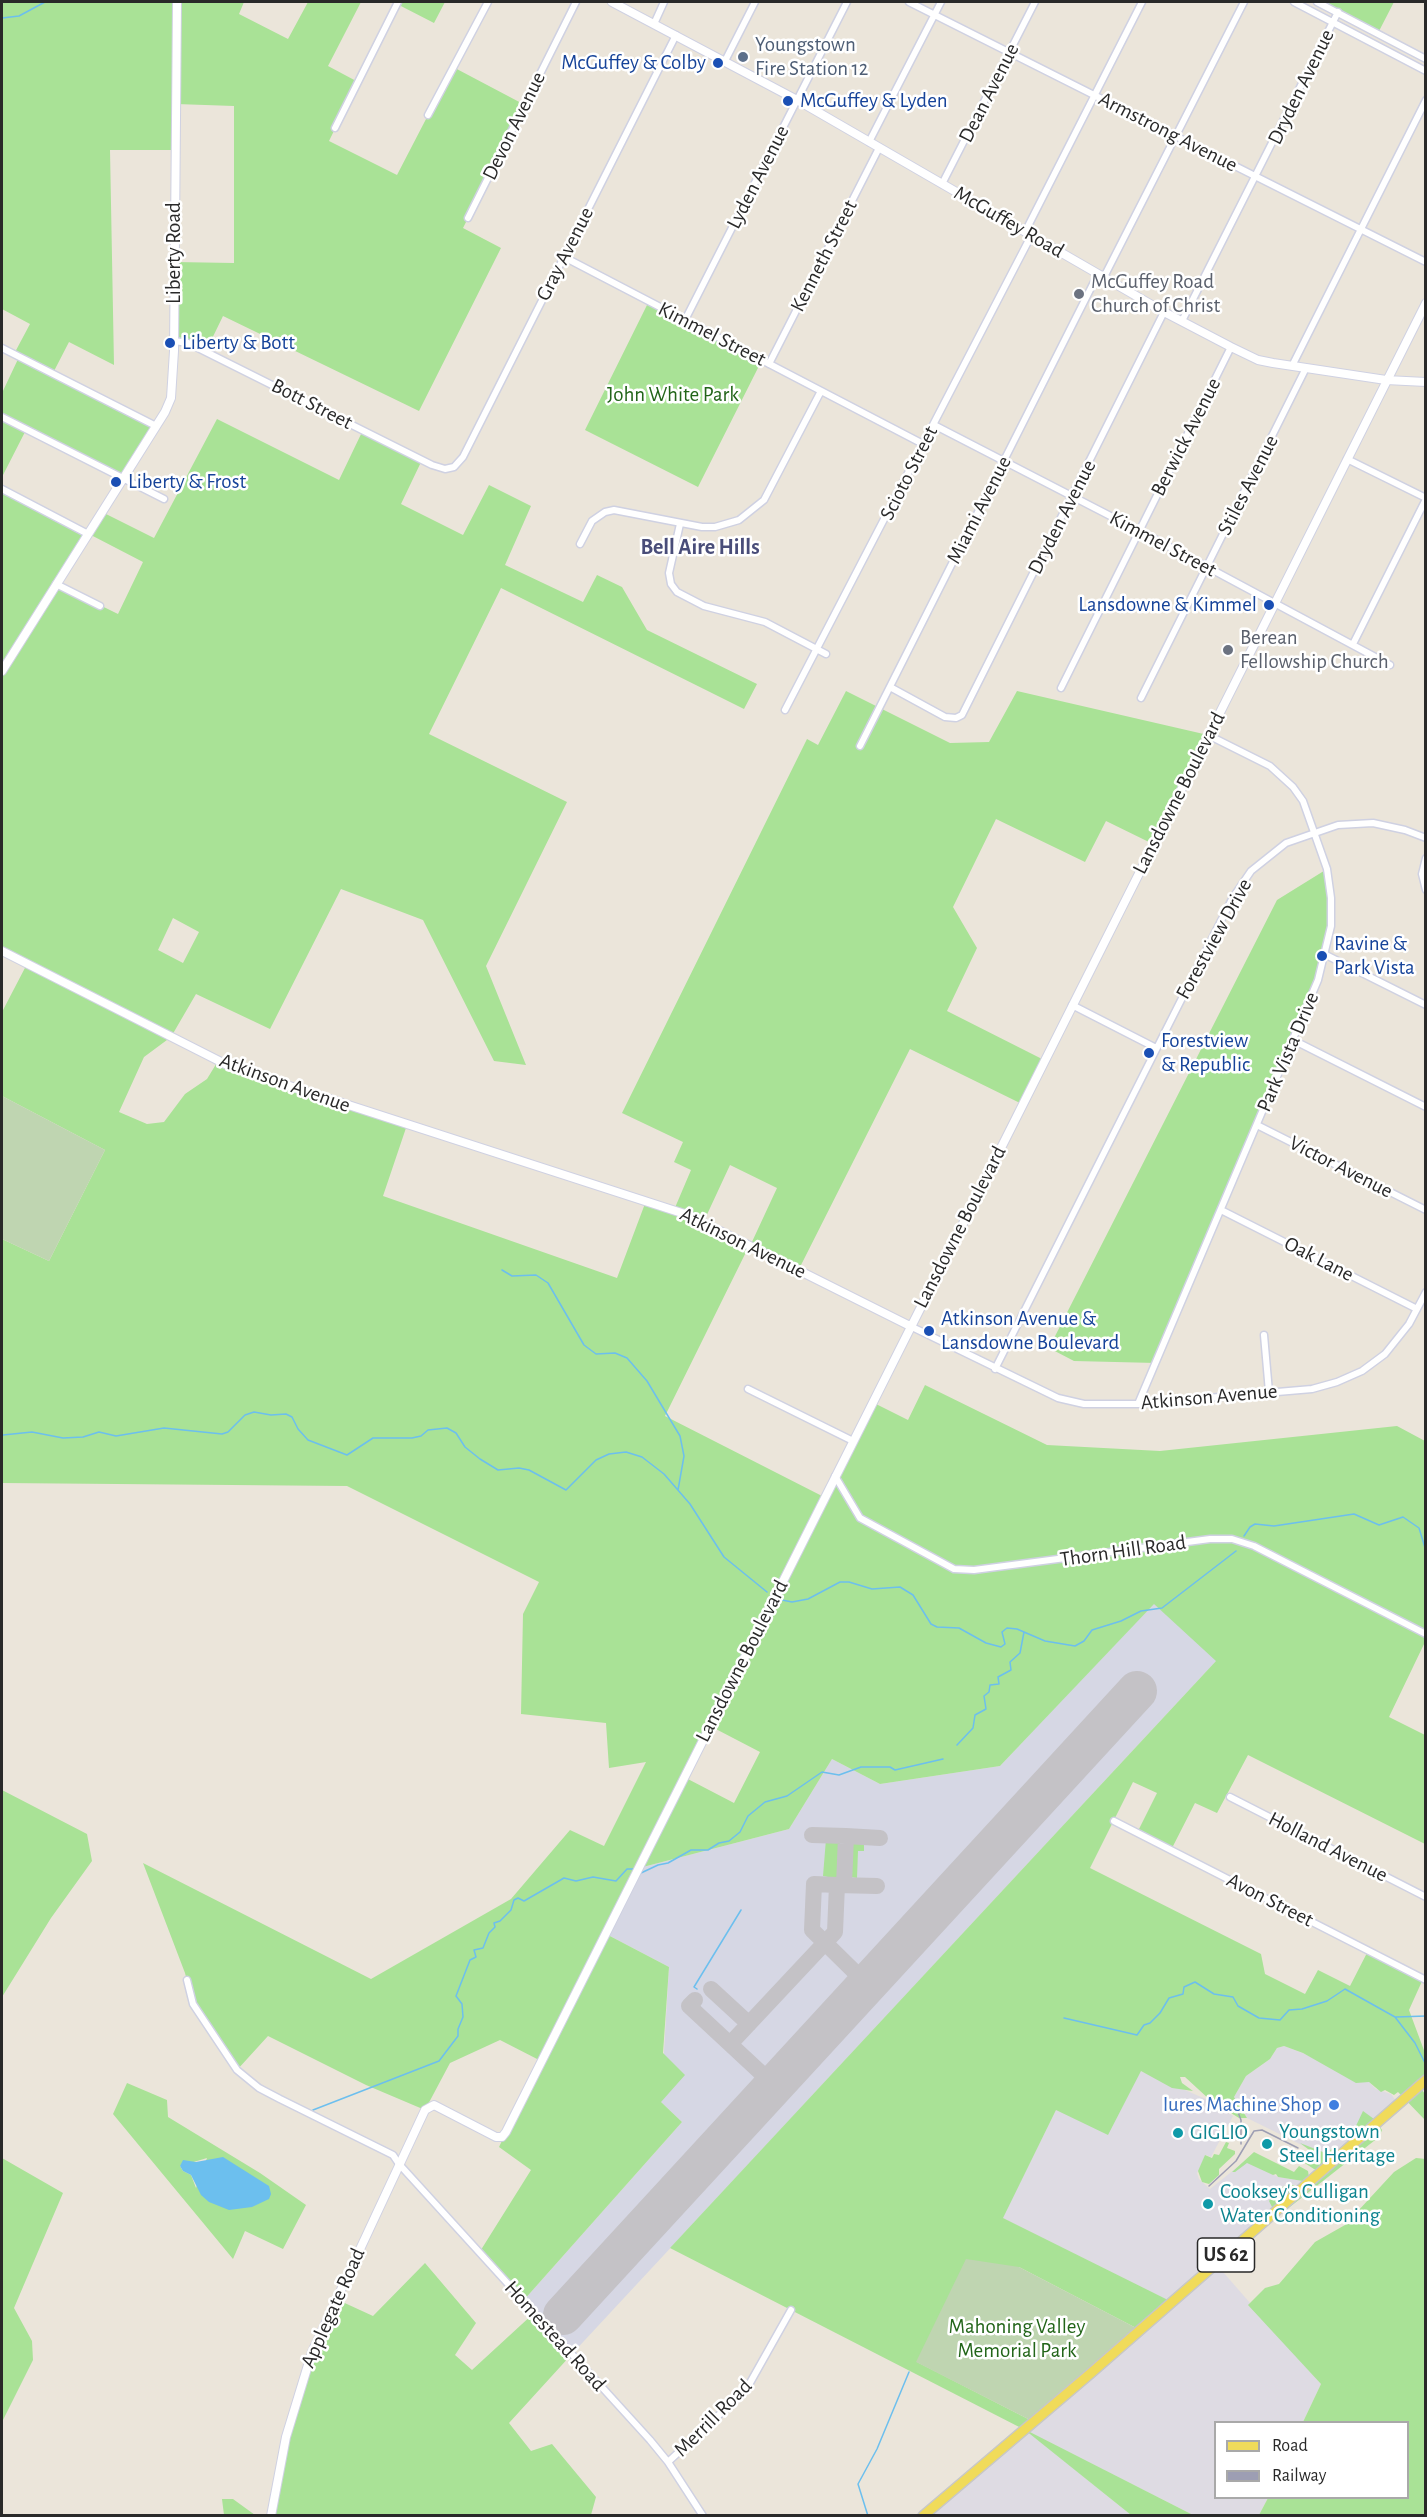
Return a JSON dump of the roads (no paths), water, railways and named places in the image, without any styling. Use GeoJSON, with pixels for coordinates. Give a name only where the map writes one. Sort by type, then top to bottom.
{"type":"FeatureCollection","features":[{"type":"Feature","properties":{"kind":"main road","name":"US 62"},"geometry":{"type":"LineString","coordinates":[[923,2516],[1025,2430],[1425,2080]]}},
{"type":"Feature","properties":{"kind":"street","name":"Liberty Road"},"geometry":{"type":"LineString","coordinates":[[2,671],[156,426],[173,392],[177,2]]}},
{"type":"Feature","properties":{"kind":"street"},"geometry":{"type":"LineString","coordinates":[[335,128],[398,2]]}},
{"type":"Feature","properties":{"kind":"street"},"geometry":{"type":"LineString","coordinates":[[428,115],[488,2]]}},
{"type":"Feature","properties":{"kind":"street","name":"Devon Avenue"},"geometry":{"type":"LineString","coordinates":[[468,218],[576,2]]}},
{"type":"Feature","properties":{"kind":"street","name":"McGuffey Road"},"geometry":{"type":"LineString","coordinates":[[612,2],[796,100],[1164,312],[1258,360],[1386,381],[1425,382]]}},
{"type":"Feature","properties":{"kind":"street"},"geometry":{"type":"LineString","coordinates":[[654,24],[664,2]]}},
{"type":"Feature","properties":{"kind":"street"},"geometry":{"type":"LineString","coordinates":[[725,61],[755,2]]}},
{"type":"Feature","properties":{"kind":"street","name":"Lyden Avenue"},"geometry":{"type":"LineString","coordinates":[[685,320],[847,2]]}},
{"type":"Feature","properties":{"kind":"street","name":"Armstrong Avenue"},"geometry":{"type":"LineString","coordinates":[[909,2],[1425,262]]}},
{"type":"Feature","properties":{"kind":"street"},"geometry":{"type":"LineString","coordinates":[[869,142],[941,2]]}},
{"type":"Feature","properties":{"kind":"street","name":"Dean Avenue"},"geometry":{"type":"LineString","coordinates":[[942,184],[1035,2]]}},
{"type":"Feature","properties":{"kind":"street","name":"Scioto Street"},"geometry":{"type":"LineString","coordinates":[[785,710],[934,425],[1142,2]]}},
{"type":"Feature","properties":{"kind":"street","name":"Miami Avenue"},"geometry":{"type":"LineString","coordinates":[[860,746],[1004,462],[1244,2]]}},
{"type":"Feature","properties":{"kind":"street"},"geometry":{"type":"LineString","coordinates":[[1294,2],[1425,71]]}},
{"type":"Feature","properties":{"kind":"street"},"geometry":{"type":"LineString","coordinates":[[1317,2],[1425,58]]}},
{"type":"Feature","properties":{"kind":"street","name":"Dryden Avenue"},"geometry":{"type":"LineString","coordinates":[[1182,321],[1338,12]]}},
{"type":"Feature","properties":{"kind":"street","name":"Gray Avenue"},"geometry":{"type":"LineString","coordinates":[[450,469],[463,457],[676,35]]}},
{"type":"Feature","properties":{"kind":"street"},"geometry":{"type":"LineString","coordinates":[[1292,366],[1425,100]]}},
{"type":"Feature","properties":{"kind":"street","name":"Kenneth Street"},"geometry":{"type":"LineString","coordinates":[[769,364],[879,148]]}},
{"type":"Feature","properties":{"kind":"street","name":"Kimmel Street"},"geometry":{"type":"LineString","coordinates":[[564,257],[923,444]]}},
{"type":"Feature","properties":{"kind":"street","name":"Lansdowne Boulevard"},"geometry":{"type":"LineString","coordinates":[[425,2110],[434,2105],[496,2137],[504,2136],[1425,303]]}},
{"type":"Feature","properties":{"kind":"street","name":"Dryden Avenue"},"geometry":{"type":"LineString","coordinates":[[890,687],[941,716],[956,718],[962,715],[1164,312]]}},
{"type":"Feature","properties":{"kind":"street","name":"Bott Street"},"geometry":{"type":"LineString","coordinates":[[174,340],[188,343],[432,465],[450,469]]}},
{"type":"Feature","properties":{"kind":"street","name":"Berwick Avenue"},"geometry":{"type":"LineString","coordinates":[[1061,688],[1231,347]]}},
{"type":"Feature","properties":{"kind":"street"},"geometry":{"type":"LineString","coordinates":[[2,348],[156,426]]}},
{"type":"Feature","properties":{"kind":"street","name":"Stiles Avenue"},"geometry":{"type":"LineString","coordinates":[[1142,698],[1306,368]]}},
{"type":"Feature","properties":{"kind":"street"},"geometry":{"type":"LineString","coordinates":[[580,544],[592,521],[608,511],[628,511],[680,524],[715,527],[733,523],[755,509],[770,490],[821,391]]}},
{"type":"Feature","properties":{"kind":"street"},"geometry":{"type":"LineString","coordinates":[[2,417],[164,499]]}},
{"type":"Feature","properties":{"kind":"street","name":"Kimmel Street"},"geometry":{"type":"LineString","coordinates":[[934,425],[1275,602],[1390,665]]}},
{"type":"Feature","properties":{"kind":"street"},"geometry":{"type":"LineString","coordinates":[[1347,459],[1425,499],[1353,644]]}},
{"type":"Feature","properties":{"kind":"street"},"geometry":{"type":"LineString","coordinates":[[2,489],[88,534]]}},
{"type":"Feature","properties":{"kind":"street"},"geometry":{"type":"LineString","coordinates":[[680,524],[669,573],[671,584],[677,592],[704,606],[765,622],[826,654]]}},
{"type":"Feature","properties":{"kind":"street"},"geometry":{"type":"LineString","coordinates":[[56,584],[100,606]]}},
{"type":"Feature","properties":{"kind":"street","name":"Park Vista Drive"},"geometry":{"type":"LineString","coordinates":[[1138,1404],[1293,1040],[1326,955],[1331,926],[1331,898],[1326,869],[1302,801],[1281,774],[1208,735]]}},
{"type":"Feature","properties":{"kind":"street","name":"Forestview Drive"},"geometry":{"type":"LineString","coordinates":[[995,1369],[1156,1048],[1240,886],[1251,871],[1278,848],[1314,831],[1338,825],[1373,823],[1405,830],[1425,838]]}},
{"type":"Feature","properties":{"kind":"street"},"geometry":{"type":"LineString","coordinates":[[1425,858],[1422,874],[1425,890]]}},
{"type":"Feature","properties":{"kind":"street","name":"Atkinson Avenue"},"geometry":{"type":"LineString","coordinates":[[2,951],[231,1067],[688,1215],[1046,1394],[1071,1402],[1101,1405],[1138,1404],[1324,1386],[1362,1371],[1394,1344],[1425,1292]]}},
{"type":"Feature","properties":{"kind":"street"},"geometry":{"type":"LineString","coordinates":[[1326,955],[1425,1005]]}},
{"type":"Feature","properties":{"kind":"street"},"geometry":{"type":"LineString","coordinates":[[1072,1005],[1156,1048]]}},
{"type":"Feature","properties":{"kind":"street"},"geometry":{"type":"LineString","coordinates":[[1293,1040],[1425,1107]]}},
{"type":"Feature","properties":{"kind":"street","name":"Victor Avenue"},"geometry":{"type":"LineString","coordinates":[[1257,1125],[1425,1210]]}},
{"type":"Feature","properties":{"kind":"street","name":"Oak Lane"},"geometry":{"type":"LineString","coordinates":[[1221,1210],[1417,1308]]}},
{"type":"Feature","properties":{"kind":"street"},"geometry":{"type":"LineString","coordinates":[[1264,1335],[1269,1392]]}},
{"type":"Feature","properties":{"kind":"street"},"geometry":{"type":"LineString","coordinates":[[747,1389],[853,1441]]}},
{"type":"Feature","properties":{"kind":"street","name":"Thorn Hill Road"},"geometry":{"type":"LineString","coordinates":[[835,1476],[860,1518],[954,1569],[974,1570],[1210,1539],[1232,1539],[1254,1546],[1425,1634]]}},
{"type":"Feature","properties":{"kind":"street","name":"Holland Avenue"},"geometry":{"type":"LineString","coordinates":[[1230,1797],[1425,1897]]}},
{"type":"Feature","properties":{"kind":"street","name":"Avon Street"},"geometry":{"type":"LineString","coordinates":[[1114,1821],[1425,1980]]}},
{"type":"Feature","properties":{"kind":"street","name":"Homestead Road"},"geometry":{"type":"LineString","coordinates":[[187,1980],[193,2004],[237,2070],[260,2088],[393,2155],[668,2462],[703,2516]]}},
{"type":"Feature","properties":{"kind":"street","name":"Applegate Road"},"geometry":{"type":"LineString","coordinates":[[271,2516],[279,2464],[304,2373],[425,2110]]}},
{"type":"Feature","properties":{"kind":"street","name":"Merrill Road"},"geometry":{"type":"LineString","coordinates":[[668,2462],[746,2390],[790,2310]]}},
{"type":"Feature","properties":{"kind":"water"},"geometry":{"type":"Polygon","coordinates":[[[223,2157],[269,2186],[271,2194],[269,2199],[252,2207],[229,2210],[209,2202],[201,2195],[191,2175],[183,2171],[180,2166],[183,2160],[196,2162],[223,2157]]]}},
{"type":"Feature","properties":{"kind":"waterway"},"geometry":{"type":"LineString","coordinates":[[2,18],[19,16],[45,2]]}},
{"type":"Feature","properties":{"kind":"waterway"},"geometry":{"type":"LineString","coordinates":[[502,1270],[512,1276],[536,1275],[548,1283],[584,1345],[596,1354],[615,1353],[627,1358],[647,1381],[680,1436],[684,1456],[678,1490]]}},
{"type":"Feature","properties":{"kind":"waterway"},"geometry":{"type":"LineString","coordinates":[[3,1435],[32,1432],[63,1438],[83,1437],[99,1432],[116,1436],[164,1428],[222,1434],[228,1432],[245,1415],[254,1412],[271,1415],[286,1414],[292,1417],[298,1429],[308,1440],[347,1455],[373,1438],[412,1438],[421,1436],[428,1430],[447,1428],[456,1433],[465,1447],[498,1470],[519,1468],[529,1470],[566,1490],[596,1460],[609,1454],[626,1452],[642,1457],[664,1474],[690,1504],[724,1557],[767,1592]]}},
{"type":"Feature","properties":{"kind":"waterway"},"geometry":{"type":"LineString","coordinates":[[1244,1536],[1255,1524],[1274,1526],[1354,1514],[1379,1525],[1403,1517],[1419,1528],[1426,1551]]}},
{"type":"Feature","properties":{"kind":"waterway"},"geometry":{"type":"LineString","coordinates":[[782,1600],[792,1602],[808,1599],[840,1582],[849,1582],[872,1589],[900,1587],[913,1595],[931,1624],[937,1627],[959,1628],[986,1643],[1001,1647],[1005,1644],[1002,1632],[1007,1628],[1017,1629],[1045,1641],[1075,1646],[1084,1641],[1092,1630],[1121,1621],[1141,1611],[1162,1608],[1236,1551]]}},
{"type":"Feature","properties":{"kind":"waterway"},"geometry":{"type":"LineString","coordinates":[[957,1745],[973,1728],[975,1715],[986,1709],[984,1696],[989,1692],[990,1685],[999,1684],[998,1677],[1011,1670],[1010,1662],[1020,1653],[1024,1632]]}},
{"type":"Feature","properties":{"kind":"waterway"},"geometry":{"type":"LineString","coordinates":[[641,1873],[668,1863],[691,1850],[708,1850],[719,1843],[729,1841],[740,1832],[748,1816],[765,1802],[787,1796],[822,1772],[839,1775],[861,1767],[890,1767],[895,1770],[943,1759]]}},
{"type":"Feature","properties":{"kind":"waterway"},"geometry":{"type":"LineString","coordinates":[[313,2110],[439,2061],[458,2036],[463,2017],[462,2004],[456,1996],[470,1960],[476,1957],[474,1950],[483,1948],[489,1933],[495,1927],[494,1923],[500,1921],[511,1910],[514,1900],[518,1898],[524,1901],[564,1878],[576,1881],[593,1877],[616,1881],[627,1869],[634,1869]]}},
{"type":"Feature","properties":{"kind":"waterway"},"geometry":{"type":"LineString","coordinates":[[697,1989],[694,1987],[741,1910]]}},
{"type":"Feature","properties":{"kind":"waterway"},"geometry":{"type":"LineString","coordinates":[[1064,2018],[1137,2035],[1144,2025],[1150,2023],[1160,2013],[1169,1998],[1183,1994],[1184,1987],[1195,1982],[1214,1994],[1233,1997],[1238,2006],[1259,2018],[1280,2020],[1289,2010],[1302,2009],[1327,2001],[1345,1989],[1395,2017],[1415,2043],[1426,2065]]}},
{"type":"Feature","properties":{"kind":"waterway"},"geometry":{"type":"LineString","coordinates":[[1396,2017],[1426,2016]]}},
{"type":"Feature","properties":{"kind":"waterway"},"geometry":{"type":"LineString","coordinates":[[868,2516],[858,2484],[877,2449],[909,2372]]}},
{"type":"Feature","properties":{"kind":"railway"},"geometry":{"type":"LineString","coordinates":[[1227,2102],[1238,2112],[1241,2120],[1241,2144]]}},
{"type":"Feature","properties":{"kind":"railway"},"geometry":{"type":"LineString","coordinates":[[1209,2186],[1236,2161],[1254,2131],[1262,2130],[1298,2148]]}},
{"type":"Feature","properties":{"kind":"place","name":"Youngstown Fire Station 12"},"geometry":{"type":"Point","coordinates":[743,57]}},
{"type":"Feature","properties":{"kind":"place","name":"McGuffey & Colby"},"geometry":{"type":"Point","coordinates":[718,63]}},
{"type":"Feature","properties":{"kind":"place","name":"McGuffey & Lyden"},"geometry":{"type":"Point","coordinates":[788,101]}},
{"type":"Feature","properties":{"kind":"place","name":"McGuffey Road Church of Christ"},"geometry":{"type":"Point","coordinates":[1079,294]}},
{"type":"Feature","properties":{"kind":"place","name":"Liberty & Bott"},"geometry":{"type":"Point","coordinates":[170,343]}},
{"type":"Feature","properties":{"kind":"place","name":"Liberty & Frost"},"geometry":{"type":"Point","coordinates":[116,482]}},
{"type":"Feature","properties":{"kind":"place","name":"Lansdowne & Kimmel"},"geometry":{"type":"Point","coordinates":[1269,605]}},
{"type":"Feature","properties":{"kind":"place","name":"Berean Fellowship Church"},"geometry":{"type":"Point","coordinates":[1228,650]}},
{"type":"Feature","properties":{"kind":"place","name":"Ravine & Park Vista"},"geometry":{"type":"Point","coordinates":[1322,956]}},
{"type":"Feature","properties":{"kind":"place","name":"Forestview & Republic"},"geometry":{"type":"Point","coordinates":[1149,1053]}},
{"type":"Feature","properties":{"kind":"place","name":"Atkinson Avenue & Lansdowne Boulevard"},"geometry":{"type":"Point","coordinates":[929,1331]}},
{"type":"Feature","properties":{"kind":"place","name":"Iures Machine Shop"},"geometry":{"type":"Point","coordinates":[1334,2105]}},
{"type":"Feature","properties":{"kind":"place","name":"GIGLIO"},"geometry":{"type":"Point","coordinates":[1178,2133]}},
{"type":"Feature","properties":{"kind":"place","name":"Youngstown Steel Heritage"},"geometry":{"type":"Point","coordinates":[1267,2144]}},
{"type":"Feature","properties":{"kind":"place","name":"Cooksey's Culligan Water Conditioning"},"geometry":{"type":"Point","coordinates":[1208,2204]}},
{"type":"Feature","properties":{"kind":"district","name":"Bell Aire Hills"},"geometry":{"type":"Point","coordinates":[700,547]}},
{"type":"Feature","properties":{"kind":"park label","name":"John White Park"},"geometry":{"type":"Point","coordinates":[673,395]}},
{"type":"Feature","properties":{"kind":"park label","name":"Mahoning Valley Memorial Park"},"geometry":{"type":"Point","coordinates":[1017,2339]}}]}
